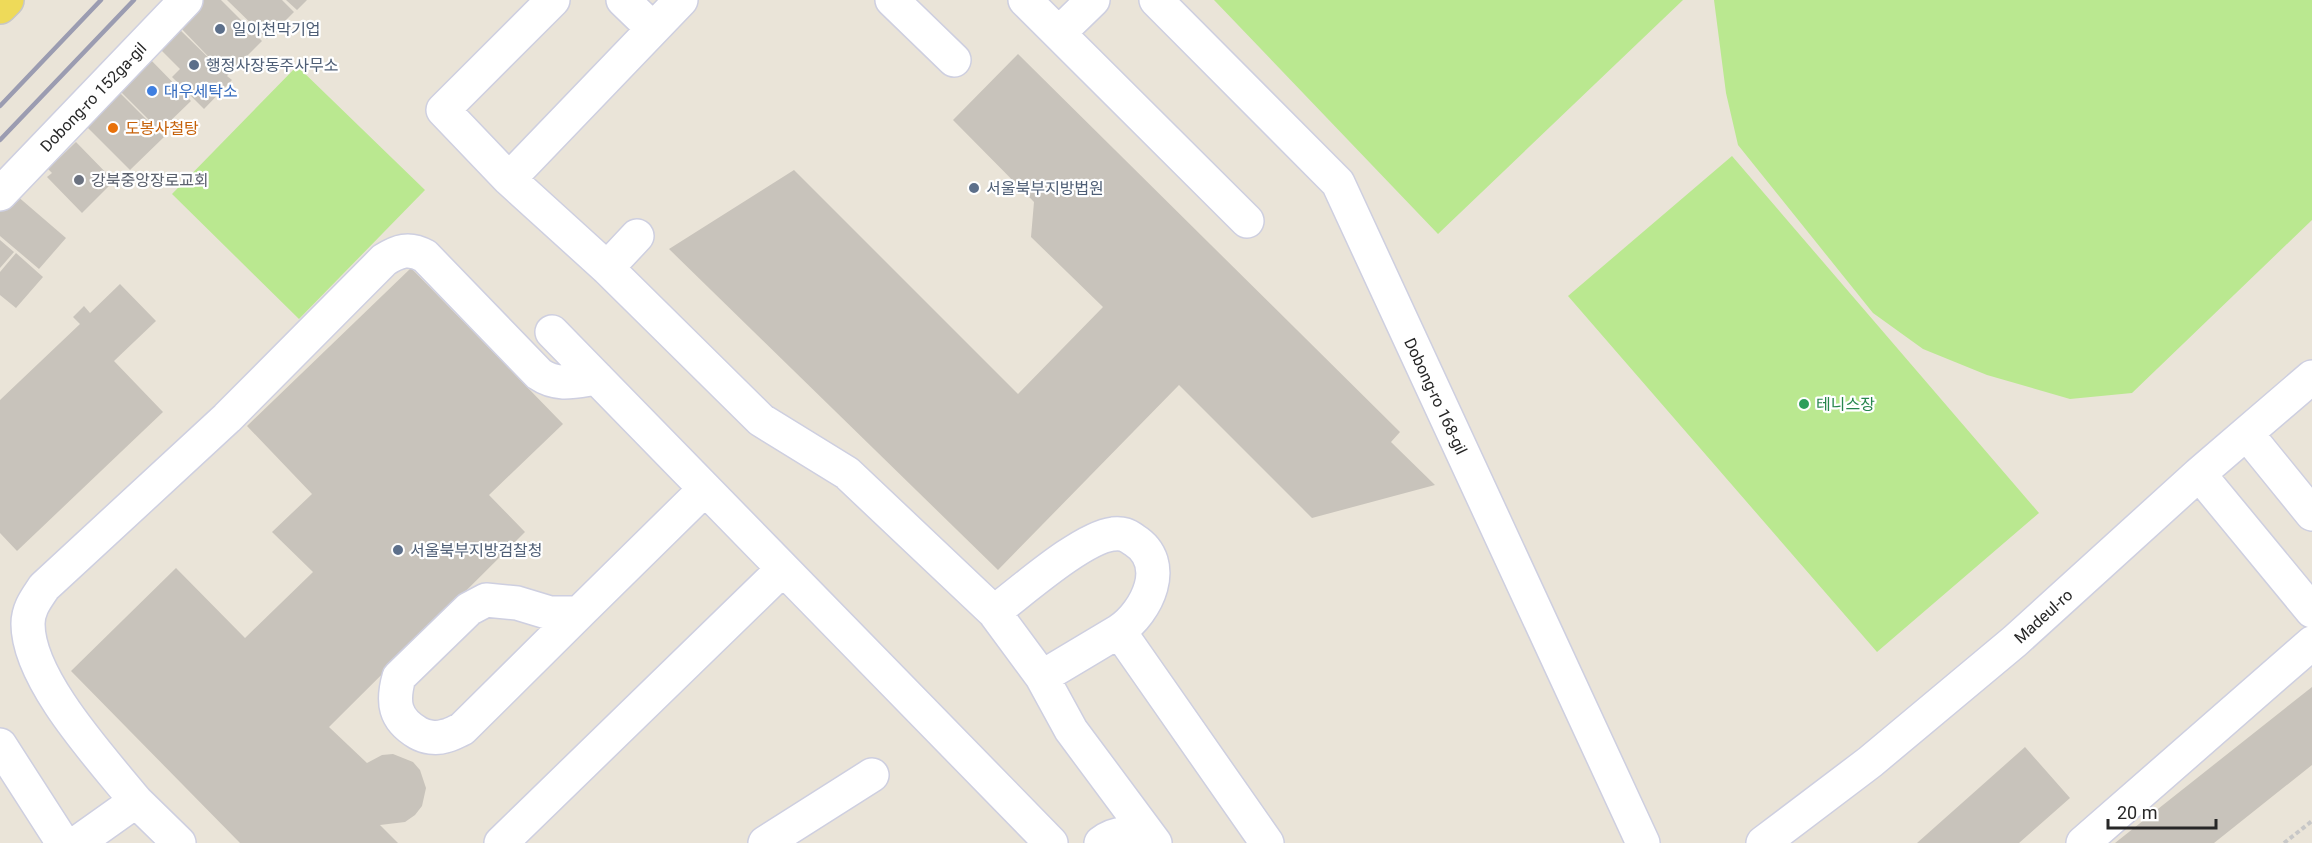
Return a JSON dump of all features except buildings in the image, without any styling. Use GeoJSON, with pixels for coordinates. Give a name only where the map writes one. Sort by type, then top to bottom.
{"type":"FeatureCollection","features":[{"type":"Feature","properties":{"kind":"main road"},"geometry":{"type":"LineString","coordinates":[[0,7],[7,0]]}},
{"type":"Feature","properties":{"kind":"street","name":"Dobong-ro 152ga-gil"},"geometry":{"type":"LineString","coordinates":[[0,194],[186,0]]}},
{"type":"Feature","properties":{"kind":"street"},"geometry":{"type":"LineString","coordinates":[[553,0],[443,110],[509,179],[607,268],[761,420],[847,473],[993,612],[1042,677],[1071,730],[1152,840]]}},
{"type":"Feature","properties":{"kind":"street"},"geometry":{"type":"LineString","coordinates":[[623,0],[653,29]]}},
{"type":"Feature","properties":{"kind":"street"},"geometry":{"type":"LineString","coordinates":[[509,179],[681,0]]}},
{"type":"Feature","properties":{"kind":"street"},"geometry":{"type":"LineString","coordinates":[[892,0],[954,60]]}},
{"type":"Feature","properties":{"kind":"street"},"geometry":{"type":"LineString","coordinates":[[1025,0],[1247,221]]}},
{"type":"Feature","properties":{"kind":"street"},"geometry":{"type":"LineString","coordinates":[[1059,33],[1093,0]]}},
{"type":"Feature","properties":{"kind":"street","name":"Dobong-ro 168-gil"},"geometry":{"type":"LineString","coordinates":[[1156,0],[1338,183],[1643,843]]}},
{"type":"Feature","properties":{"kind":"street"},"geometry":{"type":"LineString","coordinates":[[607,268],[637,236]]}},
{"type":"Feature","properties":{"kind":"street"},"geometry":{"type":"LineString","coordinates":[[178,843],[136,801],[66,713],[35,661],[28,624],[32,605],[44,587],[227,418],[384,260],[396,252],[417,251],[425,256],[539,374],[549,381],[565,383],[597,378]]}},
{"type":"Feature","properties":{"kind":"street"},"geometry":{"type":"LineString","coordinates":[[552,332],[1051,843]]}},
{"type":"Feature","properties":{"kind":"street","name":"Madeul-ro"},"geometry":{"type":"LineString","coordinates":[[1763,843],[1870,762],[2014,641],[2199,474],[2312,377]]}},
{"type":"Feature","properties":{"kind":"street"},"geometry":{"type":"LineString","coordinates":[[2247,434],[2312,514]]}},
{"type":"Feature","properties":{"kind":"street"},"geometry":{"type":"LineString","coordinates":[[2199,474],[2312,611]]}},
{"type":"Feature","properties":{"kind":"street"},"geometry":{"type":"LineString","coordinates":[[579,613],[550,614],[517,603],[486,600],[469,609],[399,677],[395,691],[396,708],[405,725],[424,736],[444,737],[462,729],[705,489]]}},
{"type":"Feature","properties":{"kind":"street"},"geometry":{"type":"LineString","coordinates":[[993,612],[1057,564],[1088,544],[1110,534],[1124,533],[1144,546],[1154,566],[1151,590],[1130,623],[1042,677]]}},
{"type":"Feature","properties":{"kind":"street"},"geometry":{"type":"LineString","coordinates":[[501,843],[783,569]]}},
{"type":"Feature","properties":{"kind":"street"},"geometry":{"type":"LineString","coordinates":[[1119,631],[1266,843]]}},
{"type":"Feature","properties":{"kind":"street"},"geometry":{"type":"LineString","coordinates":[[2083,843],[2312,643]]}},
{"type":"Feature","properties":{"kind":"street"},"geometry":{"type":"LineString","coordinates":[[0,746],[63,843]]}},
{"type":"Feature","properties":{"kind":"street"},"geometry":{"type":"LineString","coordinates":[[765,843],[872,774]]}},
{"type":"Feature","properties":{"kind":"street"},"geometry":{"type":"LineString","coordinates":[[77,843],[136,801]]}},
{"type":"Feature","properties":{"kind":"street"},"geometry":{"type":"LineString","coordinates":[[1101,843],[1114,835],[1128,833],[1152,840]]}},
{"type":"Feature","properties":{"kind":"path"},"geometry":{"type":"LineString","coordinates":[[2284,843],[2312,820]]}},
{"type":"Feature","properties":{"kind":"green space"},"geometry":{"type":"Polygon","coordinates":[[[1214,0],[1683,0],[1438,234],[1214,0]]]}},
{"type":"Feature","properties":{"kind":"green space"},"geometry":{"type":"Polygon","coordinates":[[[1714,0],[2312,0],[2312,220],[2132,393],[2070,399],[1987,375],[1923,349],[1873,313],[1738,145],[1726,93],[1714,0]]]}},
{"type":"Feature","properties":{"kind":"green space"},"geometry":{"type":"Polygon","coordinates":[[[297,66],[425,190],[299,319],[172,194],[297,66]]]}},
{"type":"Feature","properties":{"kind":"green space","name":"테니스장"},"geometry":{"type":"Polygon","coordinates":[[[1732,156],[2039,513],[1877,652],[1568,296],[1732,156]]]}},
{"type":"Feature","properties":{"kind":"railway"},"geometry":{"type":"LineString","coordinates":[[0,106],[101,0]]}},
{"type":"Feature","properties":{"kind":"railway"},"geometry":{"type":"LineString","coordinates":[[0,140],[134,0]]}},
{"type":"Feature","properties":{"kind":"place","name":"일이천막기업"},"geometry":{"type":"Point","coordinates":[220,29]}},
{"type":"Feature","properties":{"kind":"place","name":"행정사장동주사무소"},"geometry":{"type":"Point","coordinates":[194,65]}},
{"type":"Feature","properties":{"kind":"place","name":"대우세탁소"},"geometry":{"type":"Point","coordinates":[152,91]}},
{"type":"Feature","properties":{"kind":"place","name":"도봉사철탕"},"geometry":{"type":"Point","coordinates":[113,128]}},
{"type":"Feature","properties":{"kind":"place","name":"강북중앙장로교회"},"geometry":{"type":"Point","coordinates":[79,180]}},
{"type":"Feature","properties":{"kind":"place","name":"서울북부지방법원"},"geometry":{"type":"Point","coordinates":[974,188]}},
{"type":"Feature","properties":{"kind":"place","name":"테니스장"},"geometry":{"type":"Point","coordinates":[1804,404]}},
{"type":"Feature","properties":{"kind":"place","name":"서울북부지방검찰청"},"geometry":{"type":"Point","coordinates":[398,550]}}]}
